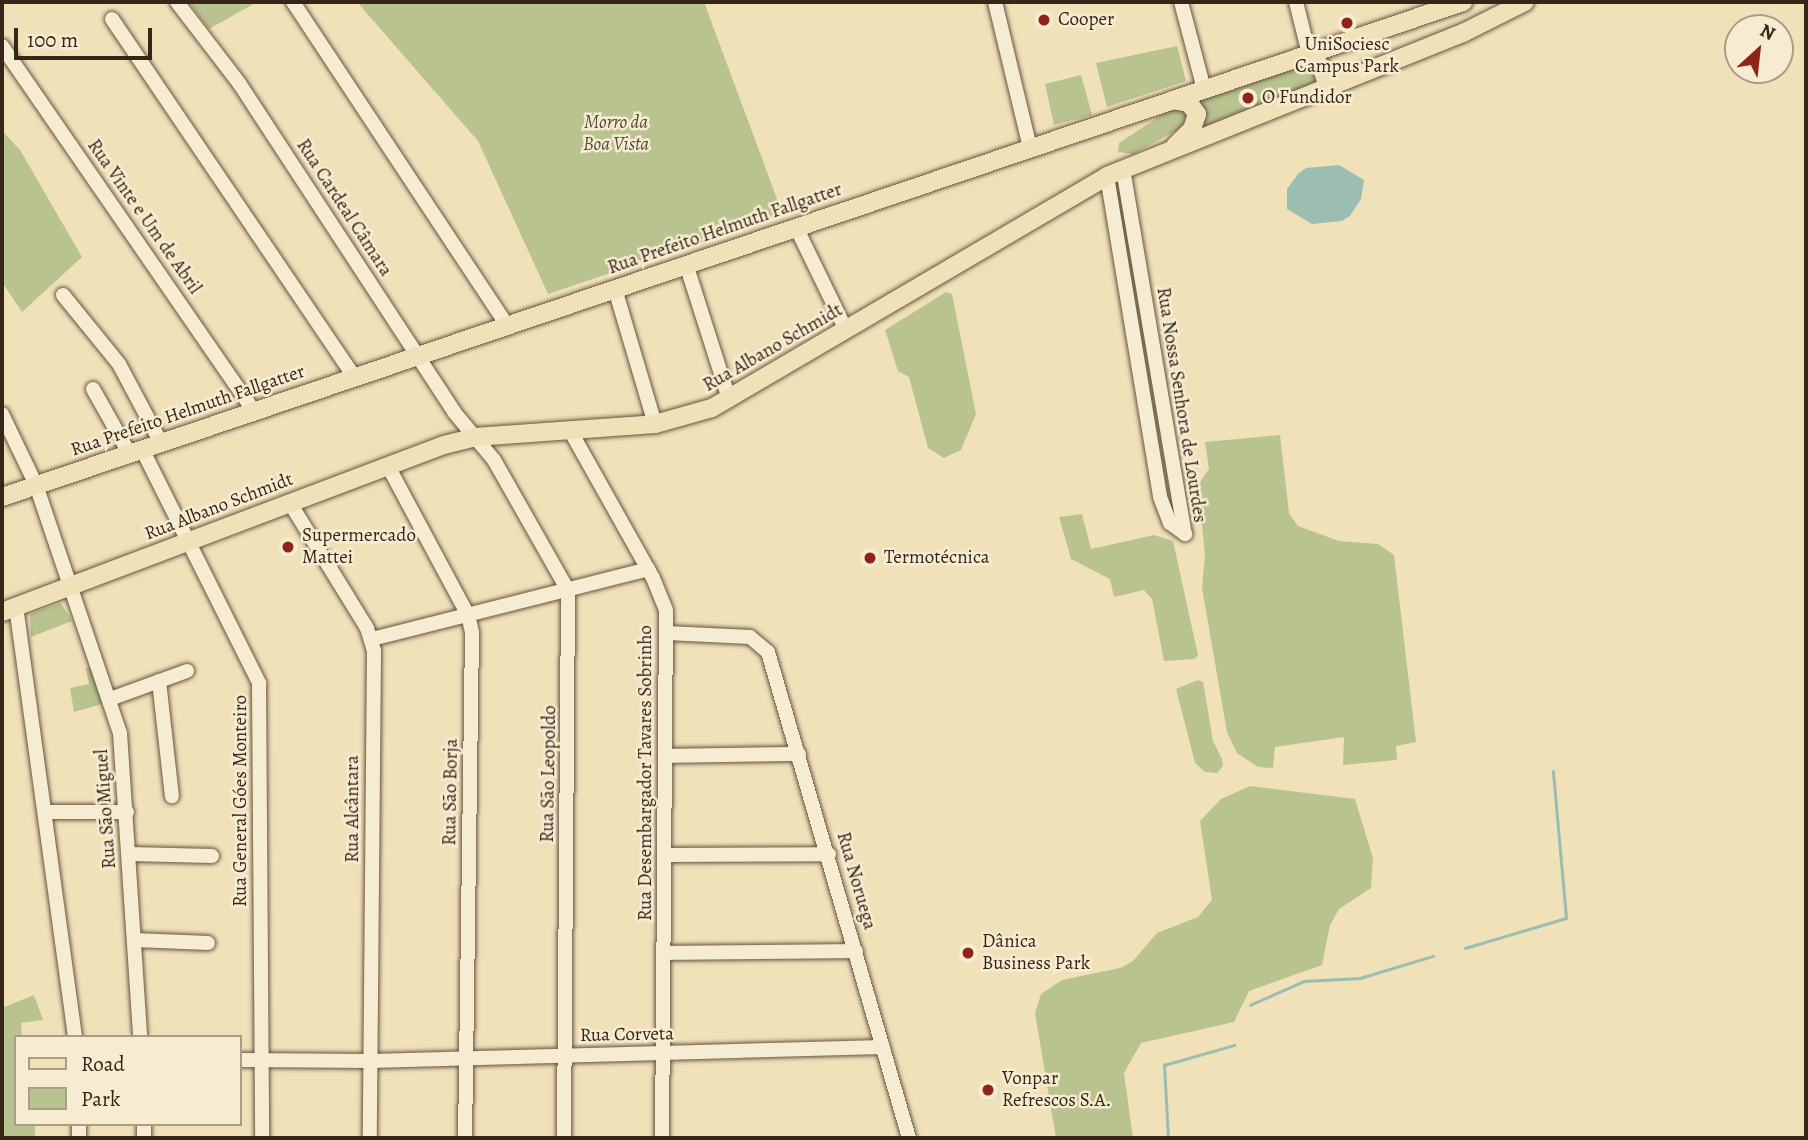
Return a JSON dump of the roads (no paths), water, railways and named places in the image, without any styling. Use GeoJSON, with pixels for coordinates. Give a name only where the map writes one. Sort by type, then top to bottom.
{"type":"FeatureCollection","features":[{"type":"Feature","properties":{"kind":"main road","name":"Rua Prefeito Helmuth Fallgatter"},"geometry":{"type":"LineString","coordinates":[[2,497],[1463,2]]}},
{"type":"Feature","properties":{"kind":"main road","name":"Rua Albano Schmidt"},"geometry":{"type":"LineString","coordinates":[[9,609],[388,466],[475,438],[655,424],[729,400],[1115,172],[1471,30],[1524,2]]}},
{"type":"Feature","properties":{"kind":"main road"},"geometry":{"type":"LineString","coordinates":[[1309,54],[1322,68],[1328,88]]}},
{"type":"Feature","properties":{"kind":"main road"},"geometry":{"type":"LineString","coordinates":[[1163,153],[1188,135],[1196,119],[1193,106],[1172,100]]}},
{"type":"Feature","properties":{"kind":"street","name":"Rua Cardeal Câmara"},"geometry":{"type":"LineString","coordinates":[[177,2],[245,92],[417,356],[475,438]]}},
{"type":"Feature","properties":{"kind":"street"},"geometry":{"type":"LineString","coordinates":[[293,2],[507,326]]}},
{"type":"Feature","properties":{"kind":"street"},"geometry":{"type":"LineString","coordinates":[[995,2],[1030,148]]}},
{"type":"Feature","properties":{"kind":"street"},"geometry":{"type":"LineString","coordinates":[[1181,2],[1204,89]]}},
{"type":"Feature","properties":{"kind":"street"},"geometry":{"type":"LineString","coordinates":[[1296,2],[1309,54]]}},
{"type":"Feature","properties":{"kind":"street"},"geometry":{"type":"LineString","coordinates":[[112,19],[354,377]]}},
{"type":"Feature","properties":{"kind":"street","name":"Rua Vinte e Um de Abril"},"geometry":{"type":"LineString","coordinates":[[2,46],[254,411]]}},
{"type":"Feature","properties":{"kind":"street","name":"Rua Nossa Senhora de Lourdes"},"geometry":{"type":"LineString","coordinates":[[1115,172],[1164,415],[1185,534],[1166,514],[1148,418],[1115,172]]}},
{"type":"Feature","properties":{"kind":"street"},"geometry":{"type":"LineString","coordinates":[[796,227],[846,330]]}},
{"type":"Feature","properties":{"kind":"street"},"geometry":{"type":"LineString","coordinates":[[686,264],[729,400]]}},
{"type":"Feature","properties":{"kind":"street"},"geometry":{"type":"LineString","coordinates":[[615,289],[655,424]]}},
{"type":"Feature","properties":{"kind":"street"},"geometry":{"type":"LineString","coordinates":[[63,295],[119,364],[160,443]]}},
{"type":"Feature","properties":{"kind":"street","name":"Rua General Góes Monteiro"},"geometry":{"type":"LineString","coordinates":[[93,389],[135,451],[189,541],[256,674],[261,694],[262,1138]]}},
{"type":"Feature","properties":{"kind":"street","name":"Rua São Miguel"},"geometry":{"type":"LineString","coordinates":[[2,414],[36,485],[110,699],[123,756],[141,1035]]}},
{"type":"Feature","properties":{"kind":"street"},"geometry":{"type":"LineString","coordinates":[[1148,418],[1164,415]]}},
{"type":"Feature","properties":{"kind":"street","name":"Rua Desembargador Tavares Sobrinho"},"geometry":{"type":"LineString","coordinates":[[571,432],[663,600],[667,633],[662,1138]]}},
{"type":"Feature","properties":{"kind":"street"},"geometry":{"type":"LineString","coordinates":[[475,438],[494,460],[568,590]]}},
{"type":"Feature","properties":{"kind":"street","name":"Rua São Borja"},"geometry":{"type":"LineString","coordinates":[[388,466],[468,615],[472,633],[465,1138]]}},
{"type":"Feature","properties":{"kind":"street"},"geometry":{"type":"LineString","coordinates":[[290,503],[372,639],[648,569]]}},
{"type":"Feature","properties":{"kind":"street","name":"Rua São Leopoldo"},"geometry":{"type":"LineString","coordinates":[[564,1138],[568,590]]}},
{"type":"Feature","properties":{"kind":"street"},"geometry":{"type":"LineString","coordinates":[[9,609],[46,812],[75,1035]]}},
{"type":"Feature","properties":{"kind":"street","name":"Rua Noruega"},"geometry":{"type":"LineString","coordinates":[[667,633],[758,639],[768,652],[829,854],[909,1138]]}},
{"type":"Feature","properties":{"kind":"street","name":"Rua Alcântara"},"geometry":{"type":"LineString","coordinates":[[370,1138],[372,639]]}},
{"type":"Feature","properties":{"kind":"street"},"geometry":{"type":"LineString","coordinates":[[110,699],[187,671]]}},
{"type":"Feature","properties":{"kind":"street"},"geometry":{"type":"LineString","coordinates":[[159,681],[172,796]]}},
{"type":"Feature","properties":{"kind":"street"},"geometry":{"type":"LineString","coordinates":[[666,756],[799,754]]}},
{"type":"Feature","properties":{"kind":"street"},"geometry":{"type":"LineString","coordinates":[[46,812],[127,812]]}},
{"type":"Feature","properties":{"kind":"street"},"geometry":{"type":"LineString","coordinates":[[665,855],[829,854]]}},
{"type":"Feature","properties":{"kind":"street"},"geometry":{"type":"LineString","coordinates":[[130,855],[212,856]]}},
{"type":"Feature","properties":{"kind":"street"},"geometry":{"type":"LineString","coordinates":[[135,940],[208,943]]}},
{"type":"Feature","properties":{"kind":"street"},"geometry":{"type":"LineString","coordinates":[[664,953],[856,951]]}},
{"type":"Feature","properties":{"kind":"street","name":"Rua Corveta"},"geometry":{"type":"LineString","coordinates":[[242,1060],[371,1061],[883,1048]]}},
{"type":"Feature","properties":{"kind":"water"},"geometry":{"type":"Polygon","coordinates":[[[1339,165],[1364,180],[1361,199],[1350,216],[1342,221],[1312,224],[1287,209],[1287,189],[1298,174],[1306,168],[1339,165]]]}},
{"type":"Feature","properties":{"kind":"waterway"},"geometry":{"type":"LineString","coordinates":[[1465,948],[1566,918],[1553,772]]}},
{"type":"Feature","properties":{"kind":"waterway"},"geometry":{"type":"LineString","coordinates":[[1250,1005],[1304,981],[1360,978],[1433,956]]}},
{"type":"Feature","properties":{"kind":"waterway"},"geometry":{"type":"LineString","coordinates":[[1168,1138],[1164,1065],[1234,1045]]}},
{"type":"Feature","properties":{"kind":"place","name":"Cooper"},"geometry":{"type":"Point","coordinates":[1044,20]}},
{"type":"Feature","properties":{"kind":"place","name":"UniSociesc Campus Park"},"geometry":{"type":"Point","coordinates":[1347,23]}},
{"type":"Feature","properties":{"kind":"place","name":"O Fundidor"},"geometry":{"type":"Point","coordinates":[1248,98]}},
{"type":"Feature","properties":{"kind":"place","name":"Supermercado Mattei"},"geometry":{"type":"Point","coordinates":[288,547]}},
{"type":"Feature","properties":{"kind":"place","name":"Termotécnica"},"geometry":{"type":"Point","coordinates":[870,558]}},
{"type":"Feature","properties":{"kind":"place","name":"Dânica Business Park"},"geometry":{"type":"Point","coordinates":[968,953]}},
{"type":"Feature","properties":{"kind":"place","name":"Vonpar Refrescos S.A."},"geometry":{"type":"Point","coordinates":[988,1090]}},
{"type":"Feature","properties":{"kind":"park label","name":"Morro da Boa Vista"},"geometry":{"type":"Point","coordinates":[616,134]}}]}
